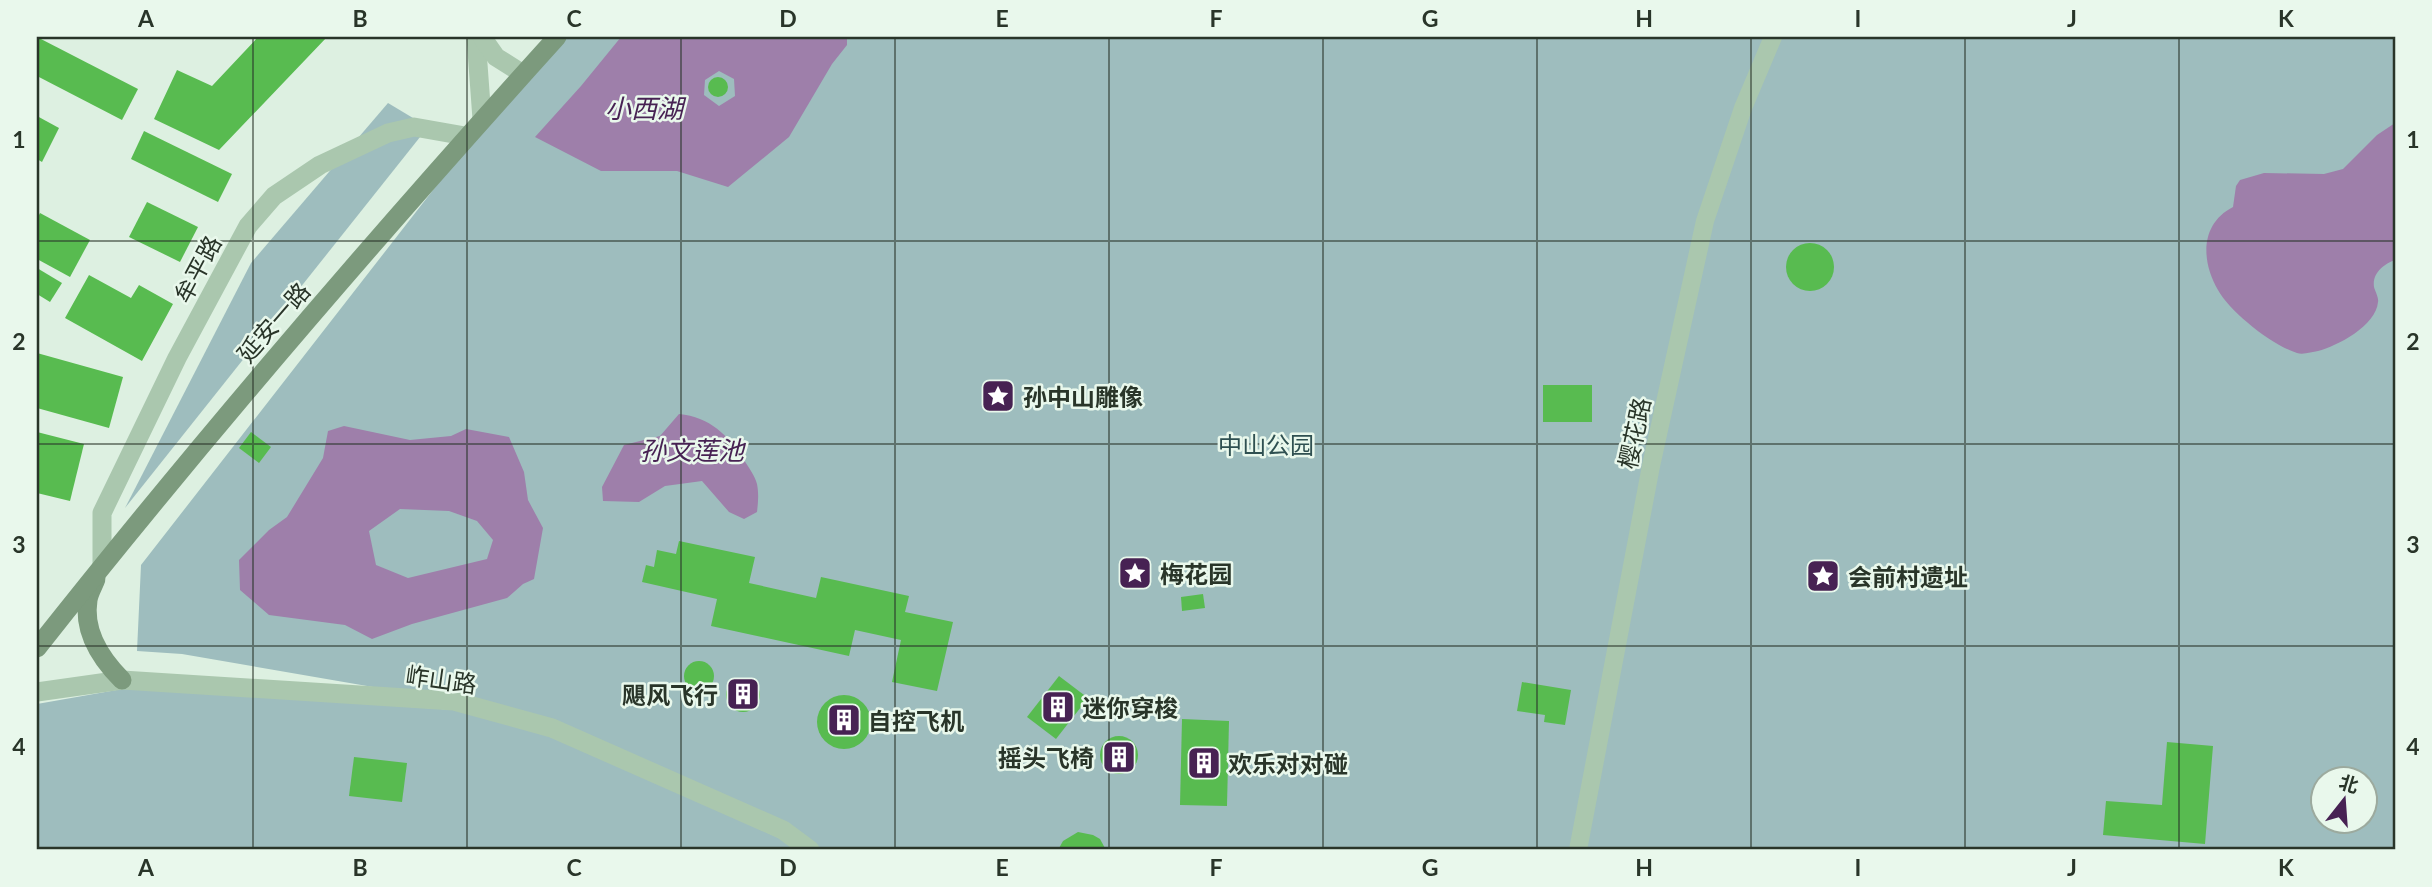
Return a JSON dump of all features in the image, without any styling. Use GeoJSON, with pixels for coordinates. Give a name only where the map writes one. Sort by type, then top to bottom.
{"type":"FeatureCollection","features":[{"type":"Feature","properties":{"kind":"main road","name":"延安一路"},"geometry":{"type":"LineString","coordinates":[[37,648],[256,379],[466,136],[557,37]]}},
{"type":"Feature","properties":{"kind":"main road"},"geometry":{"type":"LineString","coordinates":[[102,565],[88,600],[90,632],[104,662],[122,680]]}},
{"type":"Feature","properties":{"kind":"street"},"geometry":{"type":"LineString","coordinates":[[476,37],[482,119]]}},
{"type":"Feature","properties":{"kind":"street"},"geometry":{"type":"LineString","coordinates":[[482,37],[496,57],[523,74]]}},
{"type":"Feature","properties":{"kind":"street","name":"樱花路"},"geometry":{"type":"LineString","coordinates":[[1578,850],[1651,466],[1705,221],[1743,108],[1773,37]]}},
{"type":"Feature","properties":{"kind":"street","name":"牟平路"},"geometry":{"type":"LineString","coordinates":[[102,565],[102,513],[177,358],[248,226],[274,196],[320,165],[388,133],[414,127],[466,136]]}},
{"type":"Feature","properties":{"kind":"street","name":"岞山路"},"geometry":{"type":"LineString","coordinates":[[37,692],[122,680],[454,701],[552,728],[783,830],[810,850]]}},
{"type":"Feature","properties":{"kind":"green space","name":"中山公园"},"geometry":{"type":"Polygon","coordinates":[[[549,37],[2395,37],[2395,850],[810,850],[552,728],[454,701],[182,654],[137,651],[141,565],[486,122],[549,37]]]}},
{"type":"Feature","properties":{"kind":"green space"},"geometry":{"type":"Polygon","coordinates":[[[388,103],[428,127],[125,508],[251,263],[388,103]]]}},
{"type":"Feature","properties":{"kind":"green space"},"geometry":{"type":"Polygon","coordinates":[[[128,688],[455,710],[559,738],[779,838],[796,850],[37,850],[37,704],[128,688]]]}},
{"type":"Feature","properties":{"kind":"water","name":"小西湖"},"geometry":{"type":"Polygon","coordinates":[[[621,37],[847,37],[847,45],[832,64],[789,137],[728,187],[677,171],[601,171],[535,137],[621,37]],[[719,71],[705,80],[704,95],[719,106],[735,96],[734,79],[719,71]]]}},
{"type":"Feature","properties":{"kind":"water"},"geometry":{"type":"Polygon","coordinates":[[[2395,123],[2395,260],[2383,267],[2375,277],[2374,287],[2378,300],[2376,311],[2363,327],[2335,345],[2305,354],[2287,349],[2253,327],[2224,299],[2212,279],[2209,267],[2209,233],[2222,214],[2233,207],[2236,186],[2240,180],[2264,173],[2324,174],[2343,169],[2377,135],[2395,123]]]}},
{"type":"Feature","properties":{"kind":"water","name":"孙文莲池"},"geometry":{"type":"Polygon","coordinates":[[[679,414],[709,423],[725,435],[756,481],[757,512],[744,519],[729,512],[702,481],[665,486],[639,502],[603,501],[602,487],[624,445],[660,436],[679,414]]]}},
{"type":"Feature","properties":{"kind":"water"},"geometry":{"type":"Polygon","coordinates":[[[344,426],[410,440],[451,436],[466,429],[509,437],[524,472],[528,500],[543,528],[534,579],[523,584],[507,598],[412,624],[372,639],[345,625],[269,615],[240,590],[239,560],[269,530],[287,517],[323,458],[328,431],[344,426]],[[400,509],[369,531],[376,565],[408,578],[487,559],[493,540],[477,521],[449,511],[400,509]]]}},
{"type":"Feature","properties":{"kind":"building"},"geometry":{"type":"Polygon","coordinates":[[[258,37],[327,37],[219,150],[154,119],[177,70],[212,86],[258,37]]]}},
{"type":"Feature","properties":{"kind":"building"},"geometry":{"type":"Polygon","coordinates":[[[39,38],[138,89],[122,120],[37,76],[39,38]]]}},
{"type":"Feature","properties":{"kind":"building"},"geometry":{"type":"Polygon","coordinates":[[[718,77],[725,80],[728,87],[725,94],[718,97],[711,94],[708,87],[711,80],[718,77]]]}},
{"type":"Feature","properties":{"kind":"building"},"geometry":{"type":"Polygon","coordinates":[[[37,116],[59,128],[42,162],[37,159],[37,116]]]}},
{"type":"Feature","properties":{"kind":"building"},"geometry":{"type":"Polygon","coordinates":[[[144,131],[232,174],[218,202],[131,159],[144,131]]]}},
{"type":"Feature","properties":{"kind":"building"},"geometry":{"type":"Polygon","coordinates":[[[147,202],[198,227],[180,262],[129,237],[147,202]]]}},
{"type":"Feature","properties":{"kind":"building"},"geometry":{"type":"Polygon","coordinates":[[[40,213],[90,240],[70,277],[37,259],[37,219],[40,213]]]}},
{"type":"Feature","properties":{"kind":"building"},"geometry":{"type":"Polygon","coordinates":[[[1810,243],[1827,250],[1834,267],[1827,284],[1810,291],[1793,284],[1786,267],[1793,250],[1810,243]]]}},
{"type":"Feature","properties":{"kind":"building"},"geometry":{"type":"Polygon","coordinates":[[[37,268],[62,283],[50,302],[37,294],[37,268]]]}},
{"type":"Feature","properties":{"kind":"building"},"geometry":{"type":"Polygon","coordinates":[[[89,275],[131,298],[139,285],[173,304],[142,361],[65,318],[89,275]]]}},
{"type":"Feature","properties":{"kind":"building"},"geometry":{"type":"Polygon","coordinates":[[[37,353],[123,377],[109,428],[37,408],[37,353]]]}},
{"type":"Feature","properties":{"kind":"building"},"geometry":{"type":"Polygon","coordinates":[[[1543,385],[1592,385],[1592,422],[1543,422],[1543,385]]]}},
{"type":"Feature","properties":{"kind":"building"},"geometry":{"type":"Polygon","coordinates":[[[37,432],[84,444],[70,501],[37,493],[37,432]]]}},
{"type":"Feature","properties":{"kind":"building"},"geometry":{"type":"Polygon","coordinates":[[[251,432],[271,447],[259,463],[239,448],[251,432]]]}},
{"type":"Feature","properties":{"kind":"building"},"geometry":{"type":"Polygon","coordinates":[[[679,541],[755,557],[749,583],[816,598],[821,577],[909,596],[905,612],[953,622],[937,691],[892,682],[901,640],[855,630],[849,656],[711,626],[717,599],[642,582],[646,565],[654,567],[657,550],[676,554],[679,541]]]}},
{"type":"Feature","properties":{"kind":"building"},"geometry":{"type":"Polygon","coordinates":[[[1203,594],[1205,608],[1182,611],[1181,597],[1203,594]]]}},
{"type":"Feature","properties":{"kind":"building"},"geometry":{"type":"Polygon","coordinates":[[[699,661],[705,662],[713,670],[713,682],[705,690],[699,691],[693,690],[685,682],[684,676],[685,670],[693,662],[699,661]]]}},
{"type":"Feature","properties":{"kind":"building","name":"迷你穿梭"},"geometry":{"type":"Polygon","coordinates":[[[1059,676],[1088,698],[1056,739],[1027,717],[1059,676]]]}},
{"type":"Feature","properties":{"kind":"building","name":"飓风飞行"},"geometry":{"type":"Polygon","coordinates":[[[743,678],[755,683],[760,695],[755,707],[743,712],[731,707],[726,695],[731,683],[743,678]]]}},
{"type":"Feature","properties":{"kind":"building"},"geometry":{"type":"Polygon","coordinates":[[[1522,682],[1571,690],[1565,725],[1544,722],[1545,715],[1517,711],[1522,682]]]}},
{"type":"Feature","properties":{"kind":"building","name":"自控飞机"},"geometry":{"type":"Polygon","coordinates":[[[844,695],[863,703],[871,722],[863,741],[844,749],[825,741],[817,722],[825,703],[844,695]]]}},
{"type":"Feature","properties":{"kind":"building","name":"欢乐对对碰"},"geometry":{"type":"Polygon","coordinates":[[[1182,719],[1229,721],[1227,806],[1180,805],[1182,719]]]}},
{"type":"Feature","properties":{"kind":"building","name":"摇头飞椅"},"geometry":{"type":"Polygon","coordinates":[[[1119,736],[1132,742],[1138,755],[1132,768],[1119,774],[1106,768],[1100,755],[1106,742],[1119,736]]]}},
{"type":"Feature","properties":{"kind":"building"},"geometry":{"type":"Polygon","coordinates":[[[2167,742],[2213,746],[2205,844],[2103,835],[2106,801],[2162,805],[2167,742]]]}},
{"type":"Feature","properties":{"kind":"building"},"geometry":{"type":"Polygon","coordinates":[[[354,757],[407,763],[402,802],[349,796],[354,757]]]}},
{"type":"Feature","properties":{"kind":"building"},"geometry":{"type":"Polygon","coordinates":[[[1078,832],[1100,839],[1106,850],[1058,850],[1063,841],[1078,832]]]}},
{"type":"Feature","properties":{"kind":"place","name":"孙中山雕像"},"geometry":{"type":"Point","coordinates":[998,396]}},
{"type":"Feature","properties":{"kind":"place","name":"梅花园"},"geometry":{"type":"Point","coordinates":[1135,573]}},
{"type":"Feature","properties":{"kind":"place","name":"会前村遗址"},"geometry":{"type":"Point","coordinates":[1823,576]}},
{"type":"Feature","properties":{"kind":"place","name":"飓风飞行"},"geometry":{"type":"Point","coordinates":[743,694]}},
{"type":"Feature","properties":{"kind":"place","name":"迷你穿梭"},"geometry":{"type":"Point","coordinates":[1058,707]}},
{"type":"Feature","properties":{"kind":"place","name":"自控飞机"},"geometry":{"type":"Point","coordinates":[844,720]}},
{"type":"Feature","properties":{"kind":"place","name":"摇头飞椅"},"geometry":{"type":"Point","coordinates":[1119,757]}},
{"type":"Feature","properties":{"kind":"place","name":"欢乐对对碰"},"geometry":{"type":"Point","coordinates":[1204,763]}}]}
